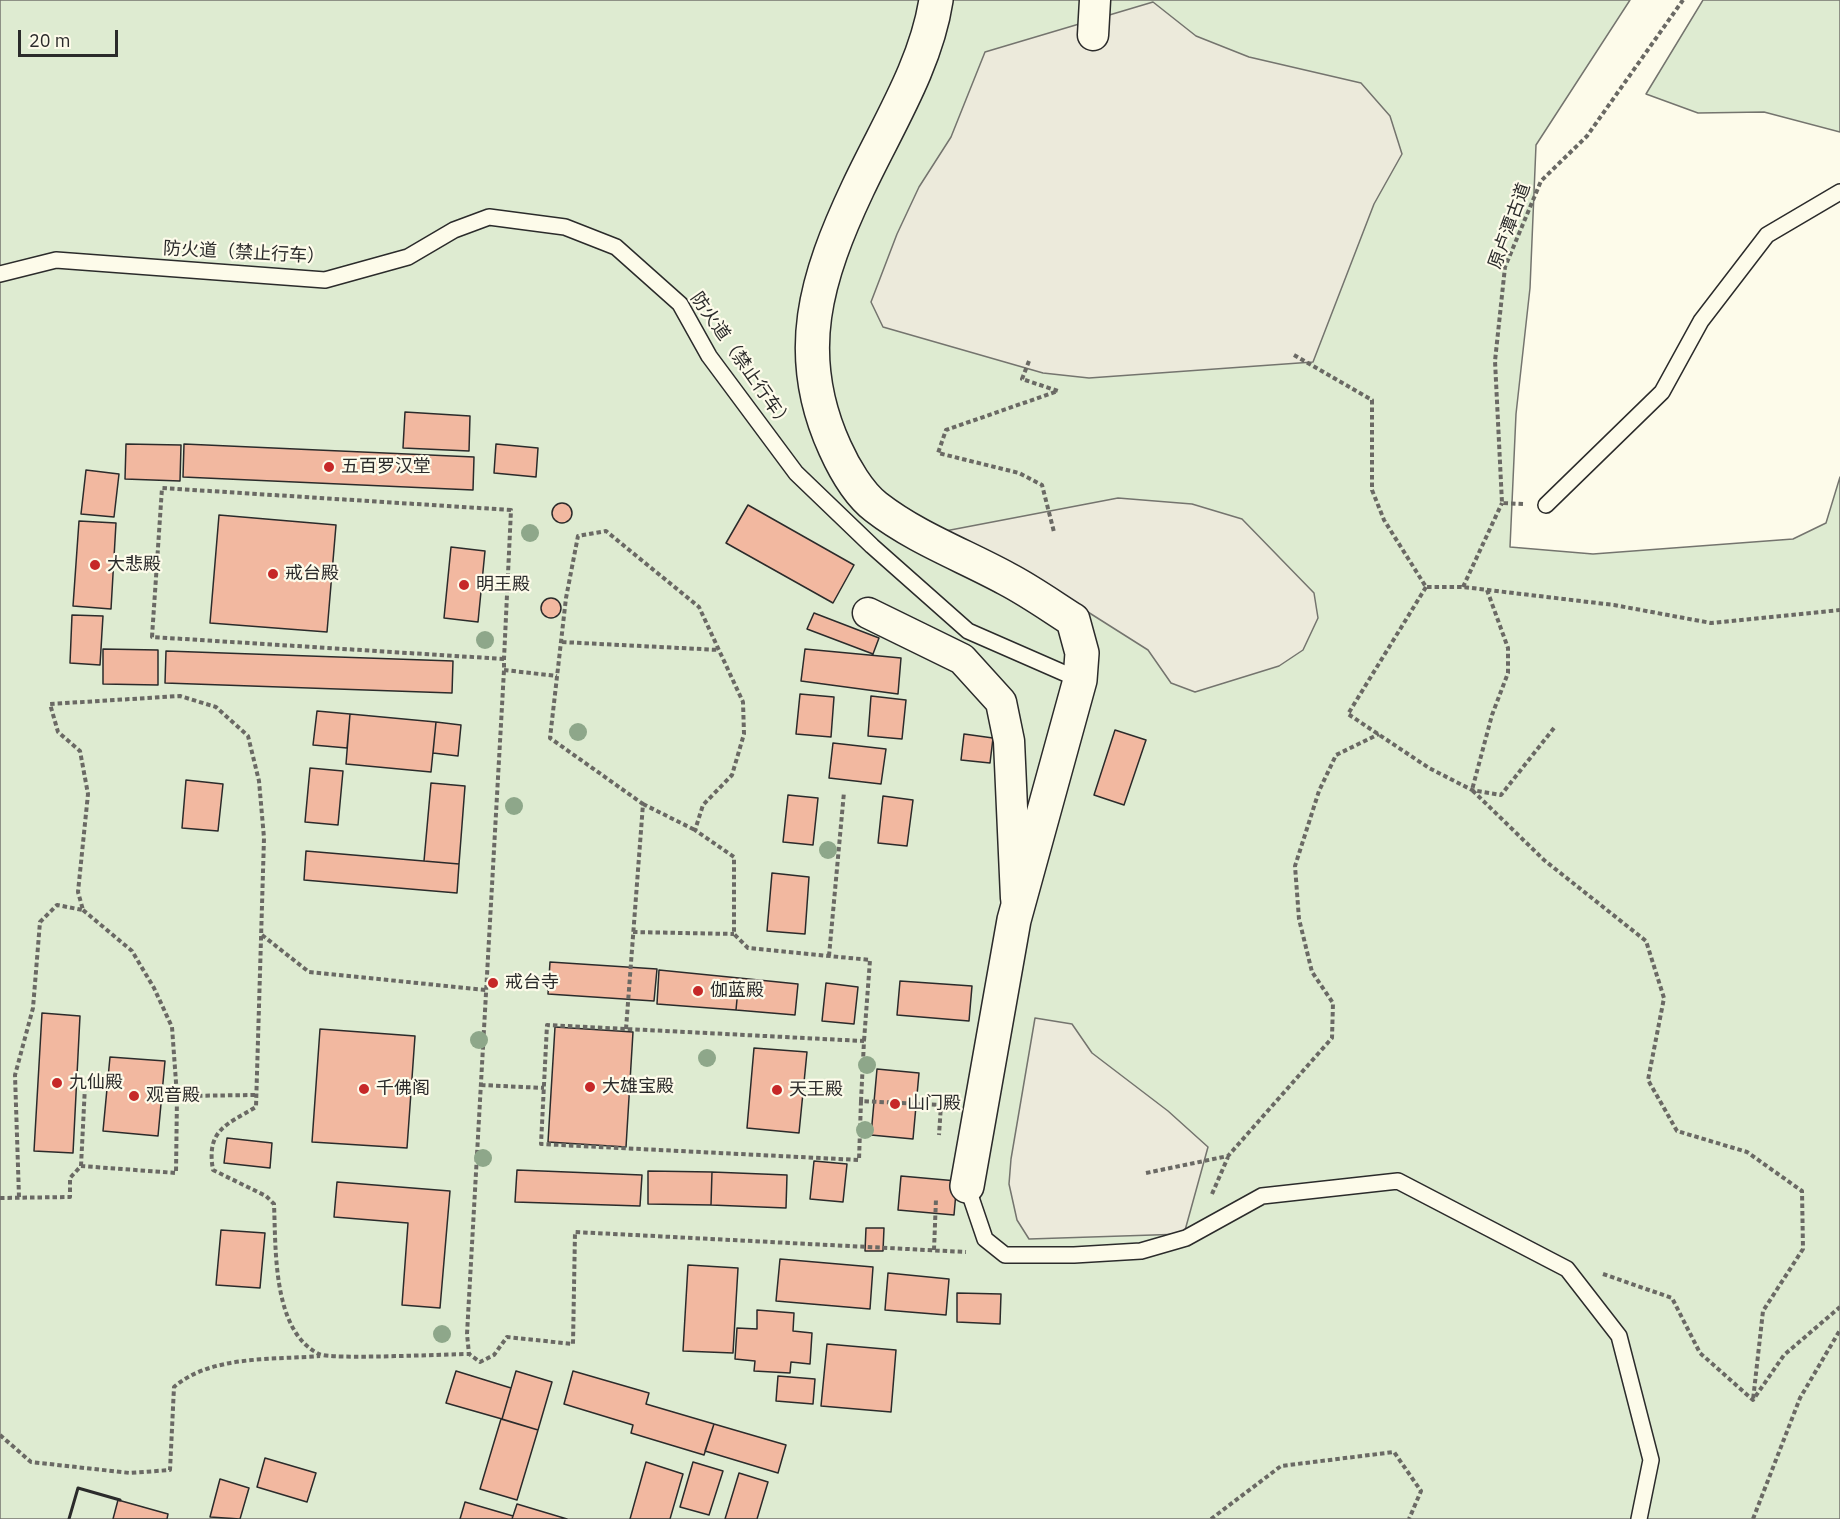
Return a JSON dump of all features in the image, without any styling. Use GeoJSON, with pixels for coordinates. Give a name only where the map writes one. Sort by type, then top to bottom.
{"type":"FeatureCollection","features":[{"type":"Feature","properties":{"kind":"street"},"geometry":{"type":"LineString","coordinates":[[936,0],[933,18],[917,64],[844,217],[823,274],[811,335],[812,378],[826,427],[844,467],[874,506],[919,536],[1008,579],[1072,620],[1082,653],[1080,680],[1017,911],[951,1191]]}},
{"type":"Feature","properties":{"kind":"street"},"geometry":{"type":"LineString","coordinates":[[1093,35],[1095,0]]}},
{"type":"Feature","properties":{"kind":"street"},"geometry":{"type":"LineString","coordinates":[[868,613],[963,659],[1001,702],[1009,741],[1017,911]]}},
{"type":"Feature","properties":{"kind":"lane"},"geometry":{"type":"LineString","coordinates":[[1546,505],[1662,392],[1701,321],[1767,235],[1840,192]]}},
{"type":"Feature","properties":{"kind":"lane","name":"防火道（禁止行车）"},"geometry":{"type":"LineString","coordinates":[[0,274],[56,260],[325,280],[408,257],[453,230],[489,217],[565,227],[616,247],[680,304],[709,356],[796,473],[872,546],[968,631],[1080,680]]}},
{"type":"Feature","properties":{"kind":"lane"},"geometry":{"type":"LineString","coordinates":[[951,1191],[985,1239],[1005,1255],[1141,1251],[1186,1238],[1262,1196],[1398,1181],[1567,1269],[1619,1336],[1651,1460],[1639,1519]]}},
{"type":"Feature","properties":{"kind":"path","name":"原卢潭古道"},"geometry":{"type":"LineString","coordinates":[[1502,503],[1495,361],[1505,267],[1541,181],[1587,136],[1683,0]]}},
{"type":"Feature","properties":{"kind":"path"},"geometry":{"type":"LineString","coordinates":[[1294,355],[1372,400],[1372,490],[1384,520],[1426,587]]}},
{"type":"Feature","properties":{"kind":"path"},"geometry":{"type":"LineString","coordinates":[[1029,362],[1022,379],[1058,392],[946,430],[938,453],[1019,473],[1042,485],[1054,532]]}},
{"type":"Feature","properties":{"kind":"path"},"geometry":{"type":"LineString","coordinates":[[469,1354],[466,1334],[504,670],[511,510],[162,488],[152,637],[504,659]]}},
{"type":"Feature","properties":{"kind":"path"},"geometry":{"type":"LineString","coordinates":[[1463,587],[1502,503],[1546,505]]}},
{"type":"Feature","properties":{"kind":"path"},"geometry":{"type":"LineString","coordinates":[[695,830],[703,805],[732,775],[744,734],[743,702],[699,607],[606,531],[578,536],[566,598],[550,738],[643,804],[695,830],[734,857],[734,934]]}},
{"type":"Feature","properties":{"kind":"path"},"geometry":{"type":"LineString","coordinates":[[1426,587],[1463,587],[1614,605],[1711,623],[1840,610]]}},
{"type":"Feature","properties":{"kind":"path"},"geometry":{"type":"LineString","coordinates":[[1426,587],[1348,714],[1429,768],[1472,790],[1544,860],[1646,941],[1664,998],[1648,1080],[1677,1131],[1747,1152],[1802,1191],[1803,1249],[1763,1311],[1753,1400]]}},
{"type":"Feature","properties":{"kind":"path"},"geometry":{"type":"LineString","coordinates":[[1472,790],[1492,715],[1508,673],[1508,648],[1487,590]]}},
{"type":"Feature","properties":{"kind":"path"},"geometry":{"type":"LineString","coordinates":[[561,642],[719,650]]}},
{"type":"Feature","properties":{"kind":"path"},"geometry":{"type":"LineString","coordinates":[[504,670],[557,676]]}},
{"type":"Feature","properties":{"kind":"path"},"geometry":{"type":"LineString","coordinates":[[83,910],[78,892],[88,794],[80,751],[58,732],[50,704],[180,696],[216,707],[248,736],[260,781],[264,838],[256,1107],[219,1129],[209,1151],[213,1170],[266,1196],[274,1203],[280,1297],[300,1340],[320,1356]]}},
{"type":"Feature","properties":{"kind":"path"},"geometry":{"type":"LineString","coordinates":[[1472,790],[1501,795],[1554,728]]}},
{"type":"Feature","properties":{"kind":"path"},"geometry":{"type":"LineString","coordinates":[[1146,1173],[1228,1156],[1332,1038],[1333,1003],[1312,972],[1299,919],[1295,866],[1319,792],[1336,755],[1379,734]]}},
{"type":"Feature","properties":{"kind":"path"},"geometry":{"type":"LineString","coordinates":[[829,956],[844,792]]}},
{"type":"Feature","properties":{"kind":"path"},"geometry":{"type":"LineString","coordinates":[[626,1029],[643,804]]}},
{"type":"Feature","properties":{"kind":"path"},"geometry":{"type":"LineString","coordinates":[[20,1197],[15,1075],[33,1008],[40,922],[57,905],[83,910],[132,951],[154,988],[172,1027],[177,1096],[176,1173],[81,1166]]}},
{"type":"Feature","properties":{"kind":"path"},"geometry":{"type":"LineString","coordinates":[[633,932],[734,934],[748,948],[870,960],[859,1160],[542,1144],[547,1025],[864,1041]]}},
{"type":"Feature","properties":{"kind":"path"},"geometry":{"type":"LineString","coordinates":[[261,934],[309,972],[486,990]]}},
{"type":"Feature","properties":{"kind":"path"},"geometry":{"type":"LineString","coordinates":[[481,1085],[544,1088]]}},
{"type":"Feature","properties":{"kind":"path"},"geometry":{"type":"LineString","coordinates":[[0,1198],[70,1197],[70,1178],[81,1166],[85,1086]]}},
{"type":"Feature","properties":{"kind":"path"},"geometry":{"type":"LineString","coordinates":[[177,1096],[256,1095]]}},
{"type":"Feature","properties":{"kind":"path"},"geometry":{"type":"LineString","coordinates":[[861,1101],[941,1105],[939,1139]]}},
{"type":"Feature","properties":{"kind":"path"},"geometry":{"type":"LineString","coordinates":[[934,1250],[951,1191]]}},
{"type":"Feature","properties":{"kind":"path"},"geometry":{"type":"LineString","coordinates":[[0,1435],[31,1462],[130,1473],[170,1470],[174,1387],[188,1375],[217,1365],[320,1356],[469,1354],[480,1362],[494,1355],[507,1337],[573,1344],[575,1232],[1005,1255]]}},
{"type":"Feature","properties":{"kind":"path"},"geometry":{"type":"LineString","coordinates":[[1567,1269],[1590,1270],[1672,1298],[1700,1353],[1753,1400]]}},
{"type":"Feature","properties":{"kind":"path"},"geometry":{"type":"LineString","coordinates":[[1753,1400],[1784,1355],[1840,1307]]}},
{"type":"Feature","properties":{"kind":"path"},"geometry":{"type":"LineString","coordinates":[[1753,1519],[1800,1398],[1840,1330]]}},
{"type":"Feature","properties":{"kind":"path"},"geometry":{"type":"LineString","coordinates":[[1211,1519],[1281,1466],[1394,1452],[1421,1491],[1409,1519]]}},
{"type":"Feature","properties":{"kind":"green space"},"geometry":{"type":"Polygon","coordinates":[[[0,0],[1630,0],[1536,145],[1530,288],[1516,414],[1510,547],[1593,554],[1793,539],[1826,523],[1840,477],[1840,1519],[0,1519],[0,0]]]}},
{"type":"Feature","properties":{"kind":"green space"},"geometry":{"type":"Polygon","coordinates":[[[1703,0],[1840,0],[1840,132],[1764,112],[1698,113],[1646,94],[1703,0]]]}},
{"type":"Feature","properties":{"kind":"shaded area"},"geometry":{"type":"Polygon","coordinates":[[[1153,2],[1196,36],[1249,57],[1361,83],[1390,116],[1402,154],[1374,204],[1313,362],[1089,378],[1043,373],[883,327],[871,302],[897,234],[919,187],[951,137],[985,52],[1153,2]]]}},
{"type":"Feature","properties":{"kind":"shaded area"},"geometry":{"type":"Polygon","coordinates":[[[1118,498],[1192,504],[1242,519],[1314,593],[1318,618],[1303,650],[1279,666],[1195,692],[1171,683],[1148,650],[1031,576],[919,536],[1118,498]]]}},
{"type":"Feature","properties":{"kind":"shaded area"},"geometry":{"type":"Polygon","coordinates":[[[1035,1018],[1072,1024],[1092,1053],[1168,1111],[1208,1147],[1184,1234],[1029,1239],[1017,1220],[1009,1184],[1011,1159],[1035,1018]]]}},
{"type":"Feature","properties":{"kind":"building"},"geometry":{"type":"Polygon","coordinates":[[[405,412],[470,416],[469,451],[403,448],[405,412]]]}},
{"type":"Feature","properties":{"kind":"building"},"geometry":{"type":"Polygon","coordinates":[[[126,444],[181,445],[180,481],[125,479],[126,444]]]}},
{"type":"Feature","properties":{"kind":"building","name":"五百罗汉堂"},"geometry":{"type":"Polygon","coordinates":[[[184,444],[474,457],[473,490],[183,477],[184,444]]]}},
{"type":"Feature","properties":{"kind":"building"},"geometry":{"type":"Polygon","coordinates":[[[496,444],[538,448],[536,477],[494,473],[496,444]]]}},
{"type":"Feature","properties":{"kind":"building"},"geometry":{"type":"Polygon","coordinates":[[[86,470],[119,474],[114,517],[81,514],[86,470]]]}},
{"type":"Feature","properties":{"kind":"building"},"geometry":{"type":"Polygon","coordinates":[[[562,503],[569,506],[572,513],[569,520],[562,523],[555,520],[552,513],[555,506],[562,503]]]}},
{"type":"Feature","properties":{"kind":"building"},"geometry":{"type":"Polygon","coordinates":[[[748,505],[854,565],[833,603],[726,543],[748,505]]]}},
{"type":"Feature","properties":{"kind":"building","name":"戒台殿"},"geometry":{"type":"Polygon","coordinates":[[[219,515],[336,525],[327,632],[210,623],[219,515]]]}},
{"type":"Feature","properties":{"kind":"building","name":"大悲殿"},"geometry":{"type":"Polygon","coordinates":[[[79,521],[116,523],[111,609],[73,606],[79,521]]]}},
{"type":"Feature","properties":{"kind":"building","name":"明王殿"},"geometry":{"type":"Polygon","coordinates":[[[451,547],[485,551],[478,622],[444,618],[451,547]]]}},
{"type":"Feature","properties":{"kind":"building"},"geometry":{"type":"Polygon","coordinates":[[[551,598],[558,601],[561,608],[558,615],[551,618],[544,615],[541,608],[544,601],[551,598]]]}},
{"type":"Feature","properties":{"kind":"building"},"geometry":{"type":"Polygon","coordinates":[[[814,613],[879,638],[873,654],[807,629],[814,613]]]}},
{"type":"Feature","properties":{"kind":"building"},"geometry":{"type":"Polygon","coordinates":[[[72,615],[103,616],[100,665],[70,663],[72,615]]]}},
{"type":"Feature","properties":{"kind":"building"},"geometry":{"type":"Polygon","coordinates":[[[103,649],[158,650],[158,685],[103,684],[103,649]]]}},
{"type":"Feature","properties":{"kind":"building"},"geometry":{"type":"Polygon","coordinates":[[[805,649],[901,658],[898,694],[801,681],[805,649]]]}},
{"type":"Feature","properties":{"kind":"building"},"geometry":{"type":"Polygon","coordinates":[[[166,651],[453,661],[452,693],[165,683],[166,651]]]}},
{"type":"Feature","properties":{"kind":"building"},"geometry":{"type":"Polygon","coordinates":[[[800,694],[834,697],[831,737],[796,734],[800,694]]]}},
{"type":"Feature","properties":{"kind":"building"},"geometry":{"type":"Polygon","coordinates":[[[871,696],[906,700],[902,739],[868,736],[871,696]]]}},
{"type":"Feature","properties":{"kind":"building"},"geometry":{"type":"Polygon","coordinates":[[[317,711],[350,714],[347,748],[313,745],[317,711]]]}},
{"type":"Feature","properties":{"kind":"building"},"geometry":{"type":"Polygon","coordinates":[[[350,714],[436,722],[431,772],[346,764],[350,714]]]}},
{"type":"Feature","properties":{"kind":"building"},"geometry":{"type":"Polygon","coordinates":[[[436,722],[461,725],[458,756],[433,753],[436,722]]]}},
{"type":"Feature","properties":{"kind":"building"},"geometry":{"type":"Polygon","coordinates":[[[1115,730],[1146,740],[1124,805],[1094,795],[1115,730]]]}},
{"type":"Feature","properties":{"kind":"building"},"geometry":{"type":"Polygon","coordinates":[[[964,734],[993,738],[990,763],[961,760],[964,734]]]}},
{"type":"Feature","properties":{"kind":"building"},"geometry":{"type":"Polygon","coordinates":[[[833,743],[886,749],[881,784],[829,778],[833,743]]]}},
{"type":"Feature","properties":{"kind":"building"},"geometry":{"type":"Polygon","coordinates":[[[310,768],[343,771],[338,825],[305,822],[310,768]]]}},
{"type":"Feature","properties":{"kind":"building"},"geometry":{"type":"Polygon","coordinates":[[[186,780],[223,784],[218,831],[182,828],[186,780]]]}},
{"type":"Feature","properties":{"kind":"building"},"geometry":{"type":"Polygon","coordinates":[[[431,783],[465,786],[459,864],[424,861],[431,783]]]}},
{"type":"Feature","properties":{"kind":"building"},"geometry":{"type":"Polygon","coordinates":[[[788,795],[818,798],[813,845],[783,842],[788,795]]]}},
{"type":"Feature","properties":{"kind":"building"},"geometry":{"type":"Polygon","coordinates":[[[883,796],[913,800],[907,846],[878,843],[883,796]]]}},
{"type":"Feature","properties":{"kind":"building"},"geometry":{"type":"Polygon","coordinates":[[[306,851],[459,864],[457,893],[304,880],[306,851]]]}},
{"type":"Feature","properties":{"kind":"building"},"geometry":{"type":"Polygon","coordinates":[[[772,873],[809,877],[805,934],[767,931],[772,873]]]}},
{"type":"Feature","properties":{"kind":"building"},"geometry":{"type":"Polygon","coordinates":[[[550,962],[657,969],[654,1001],[548,994],[550,962]]]}},
{"type":"Feature","properties":{"kind":"building","name":"伽蓝殿"},"geometry":{"type":"Polygon","coordinates":[[[659,970],[739,978],[736,1010],[657,1004],[659,970]]]}},
{"type":"Feature","properties":{"kind":"building"},"geometry":{"type":"Polygon","coordinates":[[[739,978],[798,984],[795,1015],[736,1010],[739,978]]]}},
{"type":"Feature","properties":{"kind":"building"},"geometry":{"type":"Polygon","coordinates":[[[900,981],[972,986],[969,1021],[897,1015],[900,981]]]}},
{"type":"Feature","properties":{"kind":"building"},"geometry":{"type":"Polygon","coordinates":[[[826,983],[858,987],[854,1024],[822,1021],[826,983]]]}},
{"type":"Feature","properties":{"kind":"building","name":"九仙殿"},"geometry":{"type":"Polygon","coordinates":[[[42,1013],[80,1016],[73,1153],[34,1151],[42,1013]]]}},
{"type":"Feature","properties":{"kind":"building","name":"大雄宝殿"},"geometry":{"type":"Polygon","coordinates":[[[555,1027],[633,1032],[626,1147],[548,1142],[555,1027]]]}},
{"type":"Feature","properties":{"kind":"building","name":"千佛阁"},"geometry":{"type":"Polygon","coordinates":[[[320,1029],[415,1036],[407,1148],[312,1142],[320,1029]]]}},
{"type":"Feature","properties":{"kind":"building","name":"天王殿"},"geometry":{"type":"Polygon","coordinates":[[[754,1048],[807,1052],[799,1133],[747,1128],[754,1048]]]}},
{"type":"Feature","properties":{"kind":"building","name":"观音殿"},"geometry":{"type":"Polygon","coordinates":[[[110,1057],[165,1061],[158,1136],[103,1131],[110,1057]]]}},
{"type":"Feature","properties":{"kind":"building","name":"山门殿"},"geometry":{"type":"Polygon","coordinates":[[[877,1069],[919,1073],[913,1139],[871,1135],[877,1069]]]}},
{"type":"Feature","properties":{"kind":"building"},"geometry":{"type":"Polygon","coordinates":[[[227,1138],[272,1143],[270,1168],[224,1163],[227,1138]]]}},
{"type":"Feature","properties":{"kind":"building"},"geometry":{"type":"Polygon","coordinates":[[[814,1161],[847,1164],[843,1202],[810,1199],[814,1161]]]}},
{"type":"Feature","properties":{"kind":"building"},"geometry":{"type":"Polygon","coordinates":[[[517,1170],[642,1175],[640,1206],[515,1202],[517,1170]]]}},
{"type":"Feature","properties":{"kind":"building"},"geometry":{"type":"Polygon","coordinates":[[[648,1171],[712,1172],[711,1205],[648,1204],[648,1171]]]}},
{"type":"Feature","properties":{"kind":"building"},"geometry":{"type":"Polygon","coordinates":[[[712,1172],[787,1175],[786,1208],[711,1205],[712,1172]]]}},
{"type":"Feature","properties":{"kind":"building"},"geometry":{"type":"Polygon","coordinates":[[[901,1176],[957,1181],[954,1215],[898,1210],[901,1176]]]}},
{"type":"Feature","properties":{"kind":"building"},"geometry":{"type":"Polygon","coordinates":[[[337,1182],[450,1191],[440,1308],[402,1305],[408,1223],[334,1217],[337,1182]]]}},
{"type":"Feature","properties":{"kind":"building"},"geometry":{"type":"Polygon","coordinates":[[[866,1228],[884,1228],[883,1251],[865,1251],[866,1228]]]}},
{"type":"Feature","properties":{"kind":"building"},"geometry":{"type":"Polygon","coordinates":[[[221,1230],[265,1233],[260,1288],[216,1285],[221,1230]]]}},
{"type":"Feature","properties":{"kind":"building"},"geometry":{"type":"Polygon","coordinates":[[[780,1259],[873,1267],[870,1309],[776,1301],[780,1259]]]}},
{"type":"Feature","properties":{"kind":"building"},"geometry":{"type":"Polygon","coordinates":[[[688,1265],[738,1268],[733,1353],[683,1351],[688,1265]]]}},
{"type":"Feature","properties":{"kind":"building"},"geometry":{"type":"Polygon","coordinates":[[[888,1273],[949,1279],[946,1315],[885,1310],[888,1273]]]}},
{"type":"Feature","properties":{"kind":"building"},"geometry":{"type":"Polygon","coordinates":[[[957,1293],[1001,1294],[1000,1324],[957,1322],[957,1293]]]}},
{"type":"Feature","properties":{"kind":"building"},"geometry":{"type":"Polygon","coordinates":[[[757,1310],[794,1313],[793,1331],[812,1333],[810,1364],[791,1362],[790,1373],[754,1371],[755,1361],[735,1359],[737,1328],[757,1329],[757,1310]]]}},
{"type":"Feature","properties":{"kind":"building"},"geometry":{"type":"Polygon","coordinates":[[[827,1344],[896,1350],[891,1412],[821,1406],[827,1344]]]}},
{"type":"Feature","properties":{"kind":"building"},"geometry":{"type":"Polygon","coordinates":[[[456,1371],[511,1388],[502,1419],[446,1403],[456,1371]]]}},
{"type":"Feature","properties":{"kind":"building"},"geometry":{"type":"Polygon","coordinates":[[[516,1371],[552,1382],[538,1430],[502,1419],[516,1371]]]}},
{"type":"Feature","properties":{"kind":"building"},"geometry":{"type":"Polygon","coordinates":[[[573,1371],[649,1393],[646,1404],[714,1424],[704,1455],[631,1433],[633,1425],[564,1404],[573,1371]]]}},
{"type":"Feature","properties":{"kind":"building"},"geometry":{"type":"Polygon","coordinates":[[[778,1376],[815,1379],[813,1404],[776,1401],[778,1376]]]}},
{"type":"Feature","properties":{"kind":"building"},"geometry":{"type":"Polygon","coordinates":[[[501,1419],[538,1430],[517,1500],[480,1489],[501,1419]]]}},
{"type":"Feature","properties":{"kind":"building"},"geometry":{"type":"Polygon","coordinates":[[[714,1424],[786,1445],[778,1473],[705,1451],[714,1424]]]}},
{"type":"Feature","properties":{"kind":"building"},"geometry":{"type":"Polygon","coordinates":[[[265,1458],[316,1473],[307,1502],[257,1487],[265,1458]]]}},
{"type":"Feature","properties":{"kind":"building"},"geometry":{"type":"Polygon","coordinates":[[[646,1462],[683,1474],[670,1519],[630,1519],[646,1462]]]}},
{"type":"Feature","properties":{"kind":"building"},"geometry":{"type":"Polygon","coordinates":[[[693,1462],[723,1471],[709,1515],[680,1507],[693,1462]]]}},
{"type":"Feature","properties":{"kind":"building"},"geometry":{"type":"Polygon","coordinates":[[[739,1473],[768,1482],[757,1519],[725,1519],[739,1473]]]}},
{"type":"Feature","properties":{"kind":"building"},"geometry":{"type":"Polygon","coordinates":[[[220,1479],[249,1488],[240,1519],[210,1517],[220,1479]]]}},
{"type":"Feature","properties":{"kind":"building"},"geometry":{"type":"Polygon","coordinates":[[[118,1500],[168,1514],[167,1519],[113,1519],[118,1500]]]}},
{"type":"Feature","properties":{"kind":"building"},"geometry":{"type":"Polygon","coordinates":[[[465,1502],[513,1516],[512,1519],[460,1519],[465,1502]]]}},
{"type":"Feature","properties":{"kind":"building"},"geometry":{"type":"Polygon","coordinates":[[[517,1504],[567,1519],[512,1519],[517,1504]]]}},
{"type":"Feature","properties":{"kind":"wall"},"geometry":{"type":"LineString","coordinates":[[69,1519],[78,1488],[120,1500]]}},
{"type":"Feature","properties":{"kind":"place","name":"五百罗汉堂"},"geometry":{"type":"Point","coordinates":[329,467]}},
{"type":"Feature","properties":{"kind":"place","name":"大悲殿"},"geometry":{"type":"Point","coordinates":[95,565]}},
{"type":"Feature","properties":{"kind":"place","name":"戒台殿"},"geometry":{"type":"Point","coordinates":[273,574]}},
{"type":"Feature","properties":{"kind":"place","name":"明王殿"},"geometry":{"type":"Point","coordinates":[464,585]}},
{"type":"Feature","properties":{"kind":"place","name":"戒台寺"},"geometry":{"type":"Point","coordinates":[493,983]}},
{"type":"Feature","properties":{"kind":"place","name":"伽蓝殿"},"geometry":{"type":"Point","coordinates":[698,991]}},
{"type":"Feature","properties":{"kind":"place","name":"九仙殿"},"geometry":{"type":"Point","coordinates":[57,1083]}},
{"type":"Feature","properties":{"kind":"place","name":"大雄宝殿"},"geometry":{"type":"Point","coordinates":[590,1087]}},
{"type":"Feature","properties":{"kind":"place","name":"千佛阁"},"geometry":{"type":"Point","coordinates":[364,1089]}},
{"type":"Feature","properties":{"kind":"place","name":"天王殿"},"geometry":{"type":"Point","coordinates":[777,1090]}},
{"type":"Feature","properties":{"kind":"place","name":"观音殿"},"geometry":{"type":"Point","coordinates":[134,1096]}},
{"type":"Feature","properties":{"kind":"place","name":"山门殿"},"geometry":{"type":"Point","coordinates":[895,1104]}}]}
